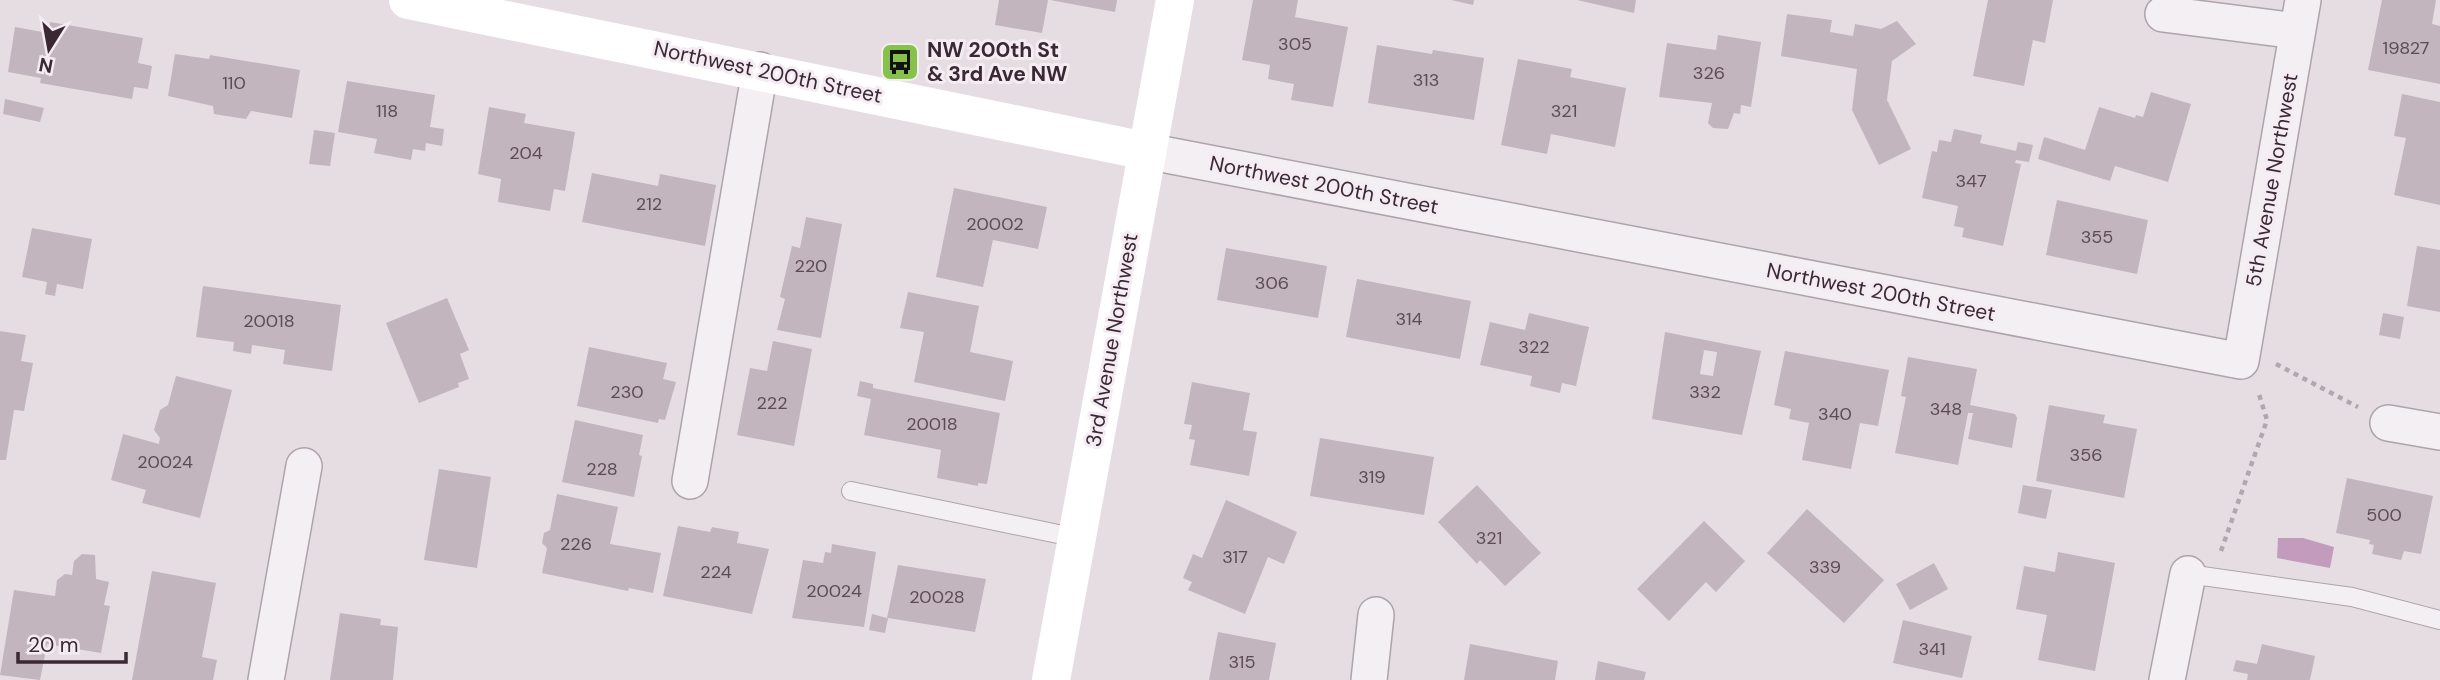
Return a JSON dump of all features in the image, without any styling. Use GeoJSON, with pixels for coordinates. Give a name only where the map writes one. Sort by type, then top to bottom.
{"type":"FeatureCollection","features":[{"type":"Feature","properties":{"kind":"street","name":"Northwest 200th Street"},"geometry":{"type":"LineString","coordinates":[[408,0],[1146,151],[2243,354]]}},
{"type":"Feature","properties":{"kind":"street","name":"3rd Avenue Northwest"},"geometry":{"type":"LineString","coordinates":[[1051,680],[1175,0]]}},
{"type":"Feature","properties":{"kind":"street"},"geometry":{"type":"LineString","coordinates":[[2163,14],[2300,16]]}},
{"type":"Feature","properties":{"kind":"street","name":"5th Avenue Northwest"},"geometry":{"type":"LineString","coordinates":[[2243,354],[2300,16]]}},
{"type":"Feature","properties":{"kind":"street"},"geometry":{"type":"LineString","coordinates":[[690,481],[760,70]]}},
{"type":"Feature","properties":{"kind":"street"},"geometry":{"type":"LineString","coordinates":[[2388,423],[2440,432]]}},
{"type":"Feature","properties":{"kind":"street"},"geometry":{"type":"LineString","coordinates":[[266,680],[304,466]]}},
{"type":"Feature","properties":{"kind":"street"},"geometry":{"type":"LineString","coordinates":[[2167,680],[2188,574]]}},
{"type":"Feature","properties":{"kind":"street"},"geometry":{"type":"LineString","coordinates":[[1370,680],[1376,615]]}},
{"type":"Feature","properties":{"kind":"lane"},"geometry":{"type":"LineString","coordinates":[[851,491],[1077,538]]}},
{"type":"Feature","properties":{"kind":"lane"},"geometry":{"type":"LineString","coordinates":[[2188,574],[2255,581],[2353,597],[2440,620]]}},
{"type":"Feature","properties":{"kind":"path"},"geometry":{"type":"LineString","coordinates":[[2243,354],[2388,423]]}},
{"type":"Feature","properties":{"kind":"path"},"geometry":{"type":"LineString","coordinates":[[2188,574],[2225,549],[2267,420],[2243,354]]}},
{"type":"Feature","properties":{"kind":"shaded area"},"geometry":{"type":"Polygon","coordinates":[[[2278,538],[2303,538],[2334,547],[2330,568],[2277,558],[2278,538]]]}},
{"type":"Feature","properties":{"kind":"building"},"geometry":{"type":"Polygon","coordinates":[[[999,0],[1048,0],[1042,33],[995,25],[999,0]]]}},
{"type":"Feature","properties":{"kind":"building"},"geometry":{"type":"Polygon","coordinates":[[[1050,0],[1117,0],[1115,12],[1050,0]]]}},
{"type":"Feature","properties":{"kind":"building"},"geometry":{"type":"Polygon","coordinates":[[[1253,0],[1298,0],[1295,17],[1348,27],[1333,107],[1291,100],[1294,84],[1268,79],[1270,65],[1242,60],[1253,0]]]}},
{"type":"Feature","properties":{"kind":"building"},"geometry":{"type":"Polygon","coordinates":[[[1451,0],[1474,0],[1473,5],[1451,0]]]}},
{"type":"Feature","properties":{"kind":"building"},"geometry":{"type":"Polygon","coordinates":[[[1577,0],[1636,0],[1634,13],[1577,0]]]}},
{"type":"Feature","properties":{"kind":"building"},"geometry":{"type":"Polygon","coordinates":[[[1988,0],[2053,0],[2045,43],[2033,40],[2024,86],[1973,76],[1988,0]]]}},
{"type":"Feature","properties":{"kind":"building"},"geometry":{"type":"Polygon","coordinates":[[[2382,0],[2436,0],[2432,24],[2440,26],[2440,84],[2368,70],[2382,0]]]}},
{"type":"Feature","properties":{"kind":"building"},"geometry":{"type":"Polygon","coordinates":[[[1787,14],[1832,20],[1830,32],[1853,36],[1855,24],[1881,29],[1897,21],[1916,44],[1892,61],[1887,100],[1911,149],[1879,165],[1852,110],[1857,69],[1781,56],[1787,14]]]}},
{"type":"Feature","properties":{"kind":"building"},"geometry":{"type":"Polygon","coordinates":[[[50,22],[143,38],[138,63],[152,66],[148,89],[134,87],[132,99],[40,83],[41,78],[8,72],[15,27],[48,33],[50,22]]]}},
{"type":"Feature","properties":{"kind":"building"},"geometry":{"type":"Polygon","coordinates":[[[1718,35],[1761,42],[1751,107],[1741,105],[1740,114],[1734,113],[1728,129],[1713,128],[1708,123],[1712,103],[1659,97],[1667,43],[1716,50],[1718,35]]]}},
{"type":"Feature","properties":{"kind":"building"},"geometry":{"type":"Polygon","coordinates":[[[1377,45],[1432,54],[1433,50],[1484,58],[1474,120],[1368,103],[1377,45]]]}},
{"type":"Feature","properties":{"kind":"building"},"geometry":{"type":"Polygon","coordinates":[[[175,54],[209,59],[210,55],[300,70],[292,118],[251,111],[246,119],[214,114],[213,106],[168,96],[175,54]]]}},
{"type":"Feature","properties":{"kind":"building"},"geometry":{"type":"Polygon","coordinates":[[[1518,59],[1572,69],[1570,77],[1626,88],[1615,147],[1551,134],[1547,154],[1501,145],[1518,59]]]}},
{"type":"Feature","properties":{"kind":"building"},"geometry":{"type":"Polygon","coordinates":[[[347,81],[435,95],[430,127],[444,129],[442,146],[426,143],[425,151],[413,149],[411,160],[374,153],[377,139],[338,132],[347,81]]]}},
{"type":"Feature","properties":{"kind":"building"},"geometry":{"type":"Polygon","coordinates":[[[2151,92],[2191,104],[2168,182],[2115,166],[2110,181],[2038,159],[2044,137],[2085,150],[2099,107],[2135,118],[2136,115],[2143,117],[2151,92]]]}},
{"type":"Feature","properties":{"kind":"building"},"geometry":{"type":"Polygon","coordinates":[[[2402,94],[2440,102],[2440,205],[2394,195],[2406,138],[2394,136],[2402,94]]]}},
{"type":"Feature","properties":{"kind":"building"},"geometry":{"type":"Polygon","coordinates":[[[5,99],[44,108],[40,122],[3,114],[5,99]]]}},
{"type":"Feature","properties":{"kind":"building"},"geometry":{"type":"Polygon","coordinates":[[[489,107],[526,114],[524,123],[575,132],[565,191],[554,189],[550,211],[498,202],[501,179],[478,174],[489,107]]]}},
{"type":"Feature","properties":{"kind":"building"},"geometry":{"type":"Polygon","coordinates":[[[1954,129],[1982,135],[1980,143],[2016,151],[2018,142],[2033,145],[2029,162],[2016,160],[2015,163],[2021,164],[2003,246],[1962,237],[1964,228],[1954,226],[1958,206],[1922,198],[1932,151],[1937,152],[1939,140],[1951,142],[1954,129]]]}},
{"type":"Feature","properties":{"kind":"building"},"geometry":{"type":"Polygon","coordinates":[[[314,130],[335,133],[330,166],[309,164],[314,130]]]}},
{"type":"Feature","properties":{"kind":"building"},"geometry":{"type":"Polygon","coordinates":[[[592,173],[658,186],[660,174],[716,185],[705,246],[582,222],[592,173]]]}},
{"type":"Feature","properties":{"kind":"building"},"geometry":{"type":"Polygon","coordinates":[[[954,188],[1047,207],[1038,249],[993,240],[983,287],[936,277],[954,188]]]}},
{"type":"Feature","properties":{"kind":"building"},"geometry":{"type":"Polygon","coordinates":[[[2057,200],[2148,220],[2137,274],[2046,255],[2057,200]]]}},
{"type":"Feature","properties":{"kind":"building"},"geometry":{"type":"Polygon","coordinates":[[[806,217],[842,224],[821,338],[777,330],[785,299],[780,297],[792,246],[800,248],[806,217]]]}},
{"type":"Feature","properties":{"kind":"building"},"geometry":{"type":"Polygon","coordinates":[[[32,228],[92,239],[83,289],[57,284],[55,296],[45,294],[47,282],[22,277],[32,228]]]}},
{"type":"Feature","properties":{"kind":"building"},"geometry":{"type":"Polygon","coordinates":[[[2417,246],[2440,250],[2440,312],[2407,306],[2417,246]]]}},
{"type":"Feature","properties":{"kind":"building"},"geometry":{"type":"Polygon","coordinates":[[[1226,248],[1327,266],[1318,318],[1217,300],[1226,248]]]}},
{"type":"Feature","properties":{"kind":"building"},"geometry":{"type":"Polygon","coordinates":[[[1357,279],[1471,301],[1460,359],[1346,337],[1357,279]]]}},
{"type":"Feature","properties":{"kind":"building"},"geometry":{"type":"Polygon","coordinates":[[[203,286],[341,305],[332,371],[283,364],[285,350],[252,345],[251,354],[233,351],[234,342],[196,337],[203,286]]]}},
{"type":"Feature","properties":{"kind":"building"},"geometry":{"type":"Polygon","coordinates":[[[908,292],[979,306],[970,352],[1013,361],[1005,401],[914,382],[924,332],[900,328],[908,292]]]}},
{"type":"Feature","properties":{"kind":"building"},"geometry":{"type":"Polygon","coordinates":[[[447,298],[469,350],[460,354],[469,379],[458,383],[459,387],[419,403],[386,323],[447,298]]]}},
{"type":"Feature","properties":{"kind":"building"},"geometry":{"type":"Polygon","coordinates":[[[1529,313],[1589,327],[1576,386],[1562,383],[1560,393],[1530,386],[1532,376],[1480,365],[1490,322],[1525,330],[1529,313]]]}},
{"type":"Feature","properties":{"kind":"building"},"geometry":{"type":"Polygon","coordinates":[[[2383,313],[2404,317],[2400,339],[2379,335],[2383,313]]]}},
{"type":"Feature","properties":{"kind":"building"},"geometry":{"type":"Polygon","coordinates":[[[0,331],[26,335],[21,361],[33,363],[24,411],[14,410],[6,460],[0,460],[0,331]]]}},
{"type":"Feature","properties":{"kind":"building"},"geometry":{"type":"Polygon","coordinates":[[[1665,332],[1761,351],[1742,435],[1652,419],[1665,332]],[[1704,350],[1700,374],[1713,376],[1717,352],[1704,350]]]}},
{"type":"Feature","properties":{"kind":"building"},"geometry":{"type":"Polygon","coordinates":[[[773,341],[812,349],[794,446],[737,435],[750,368],[767,371],[773,341]]]}},
{"type":"Feature","properties":{"kind":"building"},"geometry":{"type":"Polygon","coordinates":[[[589,347],[667,363],[663,379],[676,382],[665,420],[659,419],[658,423],[577,406],[589,347]]]}},
{"type":"Feature","properties":{"kind":"building"},"geometry":{"type":"Polygon","coordinates":[[[1785,351],[1889,370],[1878,426],[1860,423],[1851,469],[1802,460],[1809,423],[1789,419],[1791,409],[1774,405],[1785,351]]]}},
{"type":"Feature","properties":{"kind":"building"},"geometry":{"type":"Polygon","coordinates":[[[1908,357],[1977,369],[1970,405],[2015,414],[2017,418],[2012,448],[1968,439],[1973,413],[1968,413],[1958,465],[1895,453],[1906,397],[1901,396],[1908,357]]]}},
{"type":"Feature","properties":{"kind":"building"},"geometry":{"type":"Polygon","coordinates":[[[176,376],[232,390],[200,518],[142,503],[146,490],[111,480],[123,434],[159,444],[160,438],[154,430],[160,410],[168,405],[176,376]]]}},
{"type":"Feature","properties":{"kind":"building"},"geometry":{"type":"Polygon","coordinates":[[[860,381],[873,384],[873,388],[1000,413],[987,484],[978,483],[978,486],[937,478],[941,450],[864,435],[871,399],[857,396],[860,381]]]}},
{"type":"Feature","properties":{"kind":"building"},"geometry":{"type":"Polygon","coordinates":[[[1192,382],[1250,393],[1243,430],[1257,432],[1249,476],[1190,465],[1195,440],[1189,439],[1192,425],[1184,424],[1192,382]]]}},
{"type":"Feature","properties":{"kind":"building"},"geometry":{"type":"Polygon","coordinates":[[[2049,405],[2105,415],[2103,423],[2137,429],[2124,498],[2036,481],[2049,405]]]}},
{"type":"Feature","properties":{"kind":"building"},"geometry":{"type":"Polygon","coordinates":[[[575,420],[643,435],[634,497],[562,482],[575,420]]]}},
{"type":"Feature","properties":{"kind":"building"},"geometry":{"type":"Polygon","coordinates":[[[1320,438],[1434,457],[1424,515],[1310,496],[1320,438]]]}},
{"type":"Feature","properties":{"kind":"building"},"geometry":{"type":"Polygon","coordinates":[[[439,469],[491,477],[477,568],[424,560],[439,469]]]}},
{"type":"Feature","properties":{"kind":"building"},"geometry":{"type":"Polygon","coordinates":[[[2347,478],[2433,496],[2421,554],[2404,551],[2401,560],[2372,554],[2374,545],[2369,544],[2370,540],[2336,533],[2347,478]]]}},
{"type":"Feature","properties":{"kind":"building"},"geometry":{"type":"Polygon","coordinates":[[[1477,485],[1541,553],[1505,586],[1480,560],[1477,564],[1438,522],[1477,485]]]}},
{"type":"Feature","properties":{"kind":"building"},"geometry":{"type":"Polygon","coordinates":[[[2023,485],[2052,490],[2046,519],[2018,513],[2023,485]]]}},
{"type":"Feature","properties":{"kind":"building"},"geometry":{"type":"Polygon","coordinates":[[[557,494],[618,507],[610,544],[661,553],[653,593],[629,588],[628,591],[542,573],[547,548],[542,543],[544,533],[550,530],[557,494]]]}},
{"type":"Feature","properties":{"kind":"building"},"geometry":{"type":"Polygon","coordinates":[[[1226,500],[1297,532],[1284,564],[1268,557],[1245,614],[1188,590],[1192,582],[1183,578],[1193,554],[1202,558],[1226,500]]]}},
{"type":"Feature","properties":{"kind":"building"},"geometry":{"type":"Polygon","coordinates":[[[1807,509],[1884,580],[1844,623],[1767,553],[1807,509]]]}},
{"type":"Feature","properties":{"kind":"building"},"geometry":{"type":"Polygon","coordinates":[[[1704,521],[1745,561],[1716,592],[1706,582],[1669,621],[1637,589],[1704,521]]]}},
{"type":"Feature","properties":{"kind":"building"},"geometry":{"type":"Polygon","coordinates":[[[678,526],[710,532],[712,527],[739,532],[737,543],[769,549],[752,614],[663,596],[678,526]]]}},
{"type":"Feature","properties":{"kind":"building"},"geometry":{"type":"Polygon","coordinates":[[[832,544],[876,552],[864,627],[792,618],[803,560],[823,563],[825,552],[831,553],[832,544]]]}},
{"type":"Feature","properties":{"kind":"building"},"geometry":{"type":"Polygon","coordinates":[[[2058,552],[2115,563],[2095,671],[2038,660],[2047,615],[2016,609],[2024,566],[2055,572],[2058,552]]]}},
{"type":"Feature","properties":{"kind":"building"},"geometry":{"type":"Polygon","coordinates":[[[82,554],[95,555],[96,579],[109,582],[104,605],[110,606],[101,653],[47,644],[40,680],[0,675],[14,590],[55,596],[57,580],[65,574],[72,575],[74,561],[82,554]]]}},
{"type":"Feature","properties":{"kind":"building"},"geometry":{"type":"Polygon","coordinates":[[[1934,563],[1948,589],[1910,610],[1896,584],[1934,563]]]}},
{"type":"Feature","properties":{"kind":"building"},"geometry":{"type":"Polygon","coordinates":[[[898,565],[986,579],[975,632],[888,618],[885,633],[869,630],[872,614],[887,618],[898,565]]]}},
{"type":"Feature","properties":{"kind":"building"},"geometry":{"type":"Polygon","coordinates":[[[152,571],[216,583],[202,657],[217,660],[213,680],[132,680],[152,571]]]}},
{"type":"Feature","properties":{"kind":"building"},"geometry":{"type":"Polygon","coordinates":[[[340,613],[381,619],[380,625],[398,627],[393,680],[330,680],[340,613]]]}},
{"type":"Feature","properties":{"kind":"building"},"geometry":{"type":"Polygon","coordinates":[[[1903,620],[1972,636],[1962,678],[1893,663],[1903,620]]]}},
{"type":"Feature","properties":{"kind":"building"},"geometry":{"type":"Polygon","coordinates":[[[1218,632],[1276,643],[1269,680],[1209,680],[1218,632]]]}},
{"type":"Feature","properties":{"kind":"building"},"geometry":{"type":"Polygon","coordinates":[[[1470,644],[1558,661],[1555,680],[1464,680],[1470,644]]]}},
{"type":"Feature","properties":{"kind":"building"},"geometry":{"type":"Polygon","coordinates":[[[2262,644],[2315,656],[2310,680],[2247,680],[2248,674],[2233,671],[2236,660],[2257,664],[2262,644]]]}},
{"type":"Feature","properties":{"kind":"building"},"geometry":{"type":"Polygon","coordinates":[[[1598,661],[1646,672],[1644,680],[1595,680],[1598,661]]]}},
{"type":"Feature","properties":{"kind":"place","name":"NW 200th St & 3rd Ave NW"},"geometry":{"type":"Point","coordinates":[900,62]}}]}
